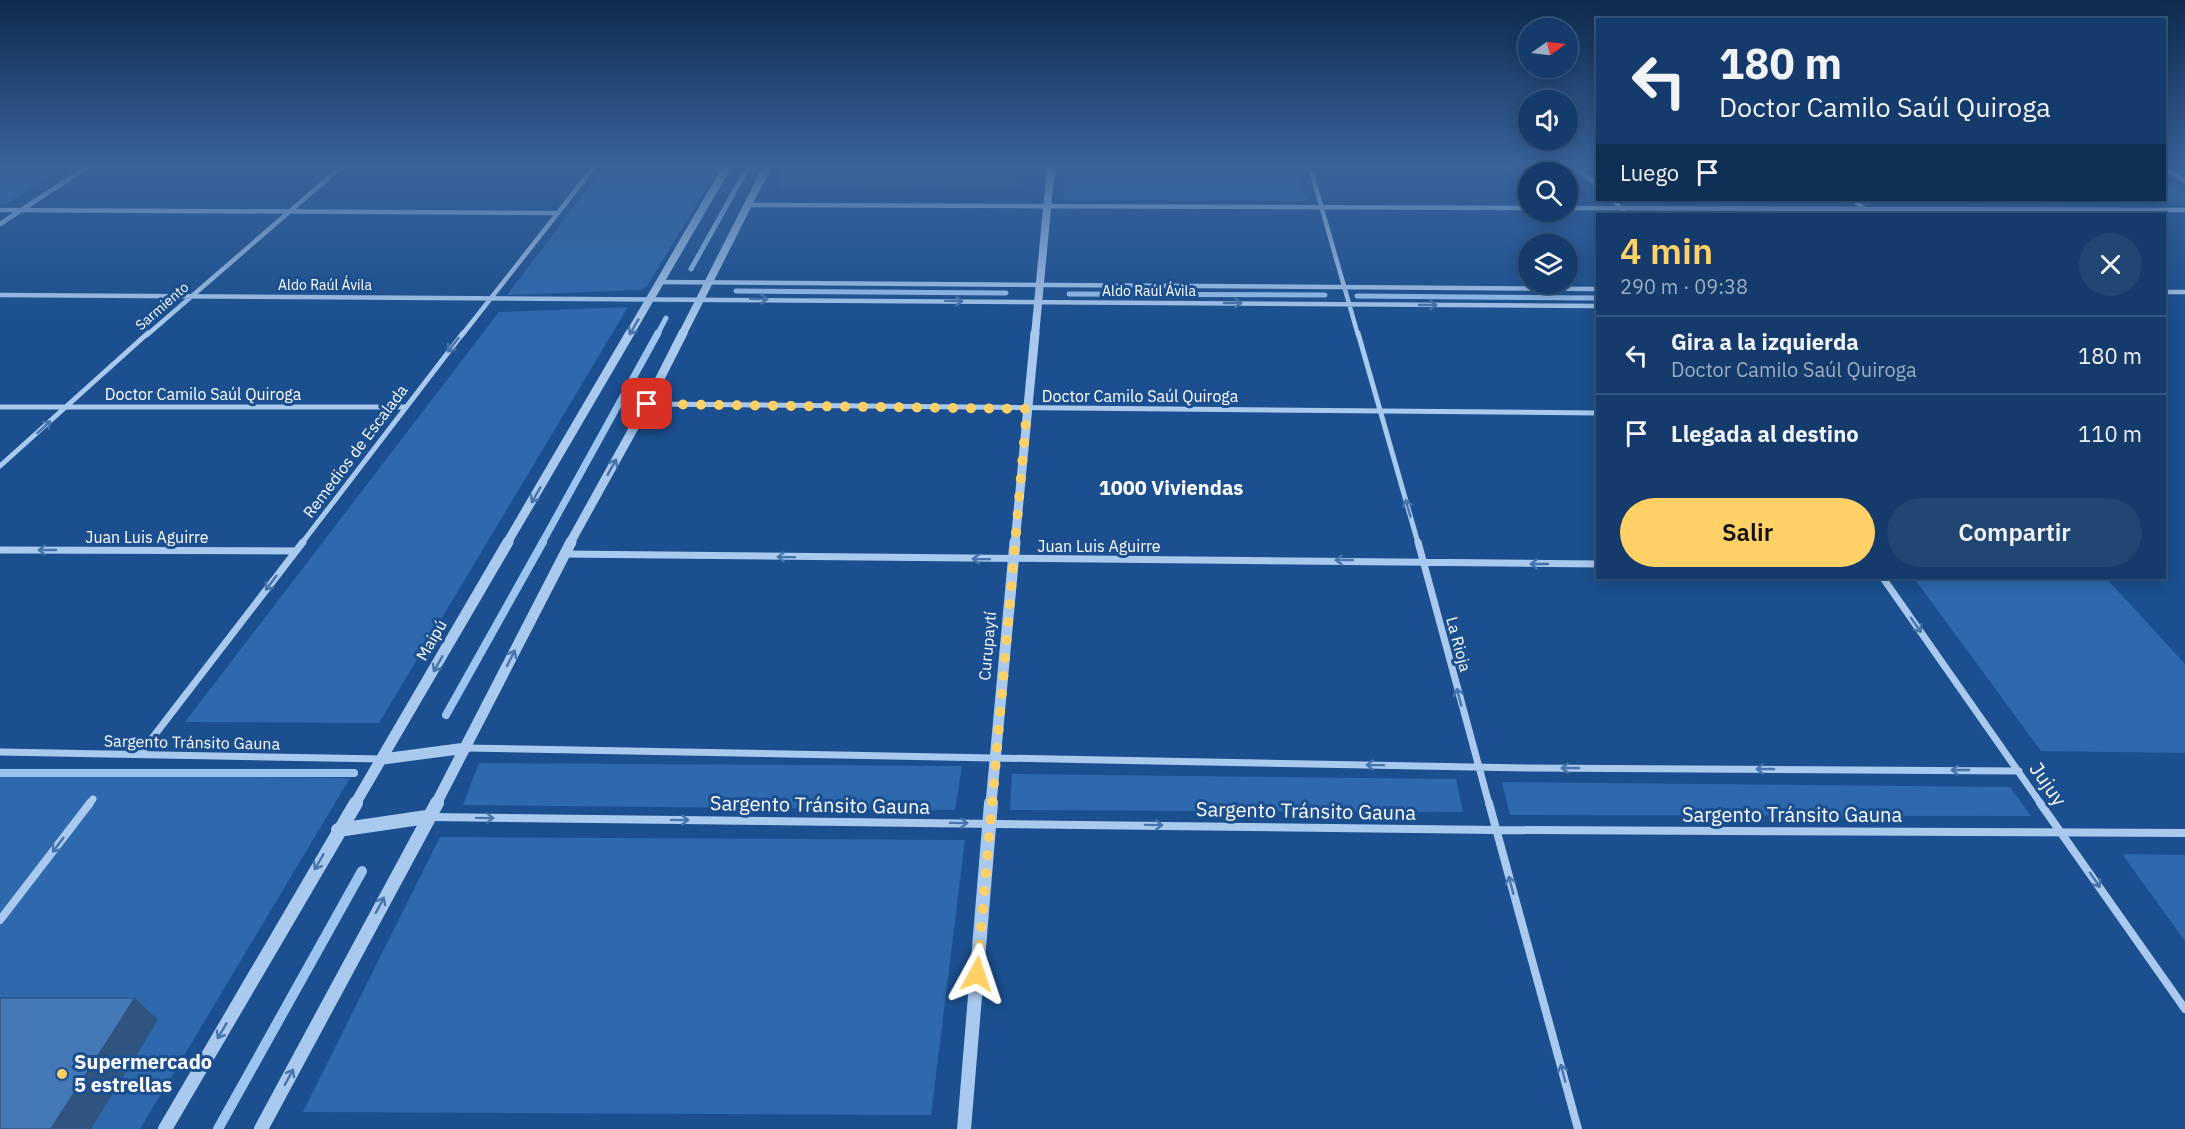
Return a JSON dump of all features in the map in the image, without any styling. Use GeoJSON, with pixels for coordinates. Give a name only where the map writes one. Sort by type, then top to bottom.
{"type":"FeatureCollection","features":[{"type":"Feature","properties":{"kind":"street","name":"Sarmiento"},"geometry":{"type":"LineString","coordinates":[[0,466],[190,296],[281,220]]}},
{"type":"Feature","properties":{"kind":"street","name":"Remedios de Escalada"},"geometry":{"type":"LineString","coordinates":[[140,754],[405,407],[552,220]]}},
{"type":"Feature","properties":{"kind":"street","name":"Maipú"},"geometry":{"type":"LineString","coordinates":[[165,1129],[696,220]]}},
{"type":"Feature","properties":{"kind":"street"},"geometry":{"type":"LineString","coordinates":[[261,1129],[466,748],[564,554],[647,404],[740,220]]}},
{"type":"Feature","properties":{"kind":"street","name":"Curupaytí"},"geometry":{"type":"LineString","coordinates":[[964,1129],[995,758],[1045,220]]}},
{"type":"Feature","properties":{"kind":"street","name":"La Rioja"},"geometry":{"type":"LineString","coordinates":[[1325,220],[1423,561],[1578,1129]]}},
{"type":"Feature","properties":{"kind":"street","name":"Aldo Raúl Ávila"},"geometry":{"type":"LineString","coordinates":[[660,282],[1596,289]]}},
{"type":"Feature","properties":{"kind":"street"},"geometry":{"type":"LineString","coordinates":[[2166,292],[2185,292]]}},
{"type":"Feature","properties":{"kind":"street","name":"Aldo Raúl Ávila"},"geometry":{"type":"LineString","coordinates":[[0,295],[489,299],[701,298],[1596,306]]}},
{"type":"Feature","properties":{"kind":"street","name":"Doctor Camilo Saúl Quiroga"},"geometry":{"type":"LineString","coordinates":[[647,404],[1596,413]]}},
{"type":"Feature","properties":{"kind":"street","name":"Doctor Camilo Saúl Quiroga"},"geometry":{"type":"LineString","coordinates":[[0,407],[405,407]]}},
{"type":"Feature","properties":{"kind":"street","name":"Juan Luis Aguirre"},"geometry":{"type":"LineString","coordinates":[[0,550],[295,551]]}},
{"type":"Feature","properties":{"kind":"street","name":"Juan Luis Aguirre"},"geometry":{"type":"LineString","coordinates":[[564,554],[1596,564]]}},
{"type":"Feature","properties":{"kind":"street","name":"Jujuy"},"geometry":{"type":"LineString","coordinates":[[1884,579],[2185,1009]]}},
{"type":"Feature","properties":{"kind":"street"},"geometry":{"type":"LineString","coordinates":[[383,759],[466,748],[1478,767],[2019,771]]}},
{"type":"Feature","properties":{"kind":"street","name":"Sargento Tránsito Gauna"},"geometry":{"type":"LineString","coordinates":[[0,752],[383,759]]}},
{"type":"Feature","properties":{"kind":"street"},"geometry":{"type":"LineString","coordinates":[[0,920],[93,799]]}},
{"type":"Feature","properties":{"kind":"street"},"geometry":{"type":"LineString","coordinates":[[338,830],[427,817]]}},
{"type":"Feature","properties":{"kind":"street","name":"Sargento Tránsito Gauna"},"geometry":{"type":"LineString","coordinates":[[427,817],[1496,830],[2185,833]]}},
{"type":"Feature","properties":{"kind":"shaded area"},"geometry":{"type":"Polygon","coordinates":[[[564,220],[687,220],[647,286],[641,290],[507,295],[564,220]]]}},
{"type":"Feature","properties":{"kind":"shaded area"},"geometry":{"type":"Polygon","coordinates":[[[628,307],[379,723],[185,722],[499,312],[628,307]]]}},
{"type":"Feature","properties":{"kind":"shaded area"},"geometry":{"type":"Polygon","coordinates":[[[1915,579],[2107,579],[2185,664],[2185,753],[2041,751],[1915,579]]]}},
{"type":"Feature","properties":{"kind":"shaded area"},"geometry":{"type":"Polygon","coordinates":[[[479,763],[962,766],[955,810],[463,805],[479,763]]]}},
{"type":"Feature","properties":{"kind":"shaded area"},"geometry":{"type":"Polygon","coordinates":[[[0,774],[350,778],[140,1129],[0,1129],[0,774]]]}},
{"type":"Feature","properties":{"kind":"shaded area"},"geometry":{"type":"Polygon","coordinates":[[[1012,774],[1456,779],[1463,812],[1010,810],[1012,774]]]}},
{"type":"Feature","properties":{"kind":"shaded area"},"geometry":{"type":"Polygon","coordinates":[[[1502,782],[2010,787],[2031,816],[1510,815],[1502,782]]]}},
{"type":"Feature","properties":{"kind":"shaded area"},"geometry":{"type":"Polygon","coordinates":[[[440,837],[965,840],[931,1115],[303,1112],[440,837]]]}},
{"type":"Feature","properties":{"kind":"shaded area"},"geometry":{"type":"Polygon","coordinates":[[[2122,854],[2185,855],[2185,941],[2122,854]]]}},
{"type":"Feature","properties":{"kind":"building","name":"Supermercado 5 estrellas"},"geometry":{"type":"Polygon","coordinates":[[[0,998],[135,998],[51,1129],[0,1129],[0,998]]]}},
{"type":"Feature","properties":{"kind":"waterway"},"geometry":{"type":"LineString","coordinates":[[691,269],[719,220]]}},
{"type":"Feature","properties":{"kind":"waterway"},"geometry":{"type":"LineString","coordinates":[[736,291],[1006,293]]}},
{"type":"Feature","properties":{"kind":"waterway"},"geometry":{"type":"LineString","coordinates":[[1069,294],[1325,295]]}},
{"type":"Feature","properties":{"kind":"waterway"},"geometry":{"type":"LineString","coordinates":[[1357,296],[1596,298]]}},
{"type":"Feature","properties":{"kind":"waterway"},"geometry":{"type":"LineString","coordinates":[[657,335],[666,318]]}},
{"type":"Feature","properties":{"kind":"waterway"},"geometry":{"type":"LineString","coordinates":[[542,543],[658,333]]}},
{"type":"Feature","properties":{"kind":"waterway"},"geometry":{"type":"LineString","coordinates":[[446,715],[543,542]]}},
{"type":"Feature","properties":{"kind":"waterway"},"geometry":{"type":"LineString","coordinates":[[0,773],[354,773]]}},
{"type":"Feature","properties":{"kind":"waterway"},"geometry":{"type":"LineString","coordinates":[[218,1129],[362,871]]}},
{"type":"Feature","properties":{"kind":"place","name":"Supermercado 5 estrellas"},"geometry":{"type":"Point","coordinates":[62,1074]}},
{"type":"Feature","properties":{"kind":"district","name":"1000 Viviendas"},"geometry":{"type":"Point","coordinates":[1171,488]}},
{"type":"Feature","properties":{"kind":"route"},"geometry":{"type":"LineString","coordinates":[[647,404],[1027,409],[977,974]]}}]}
